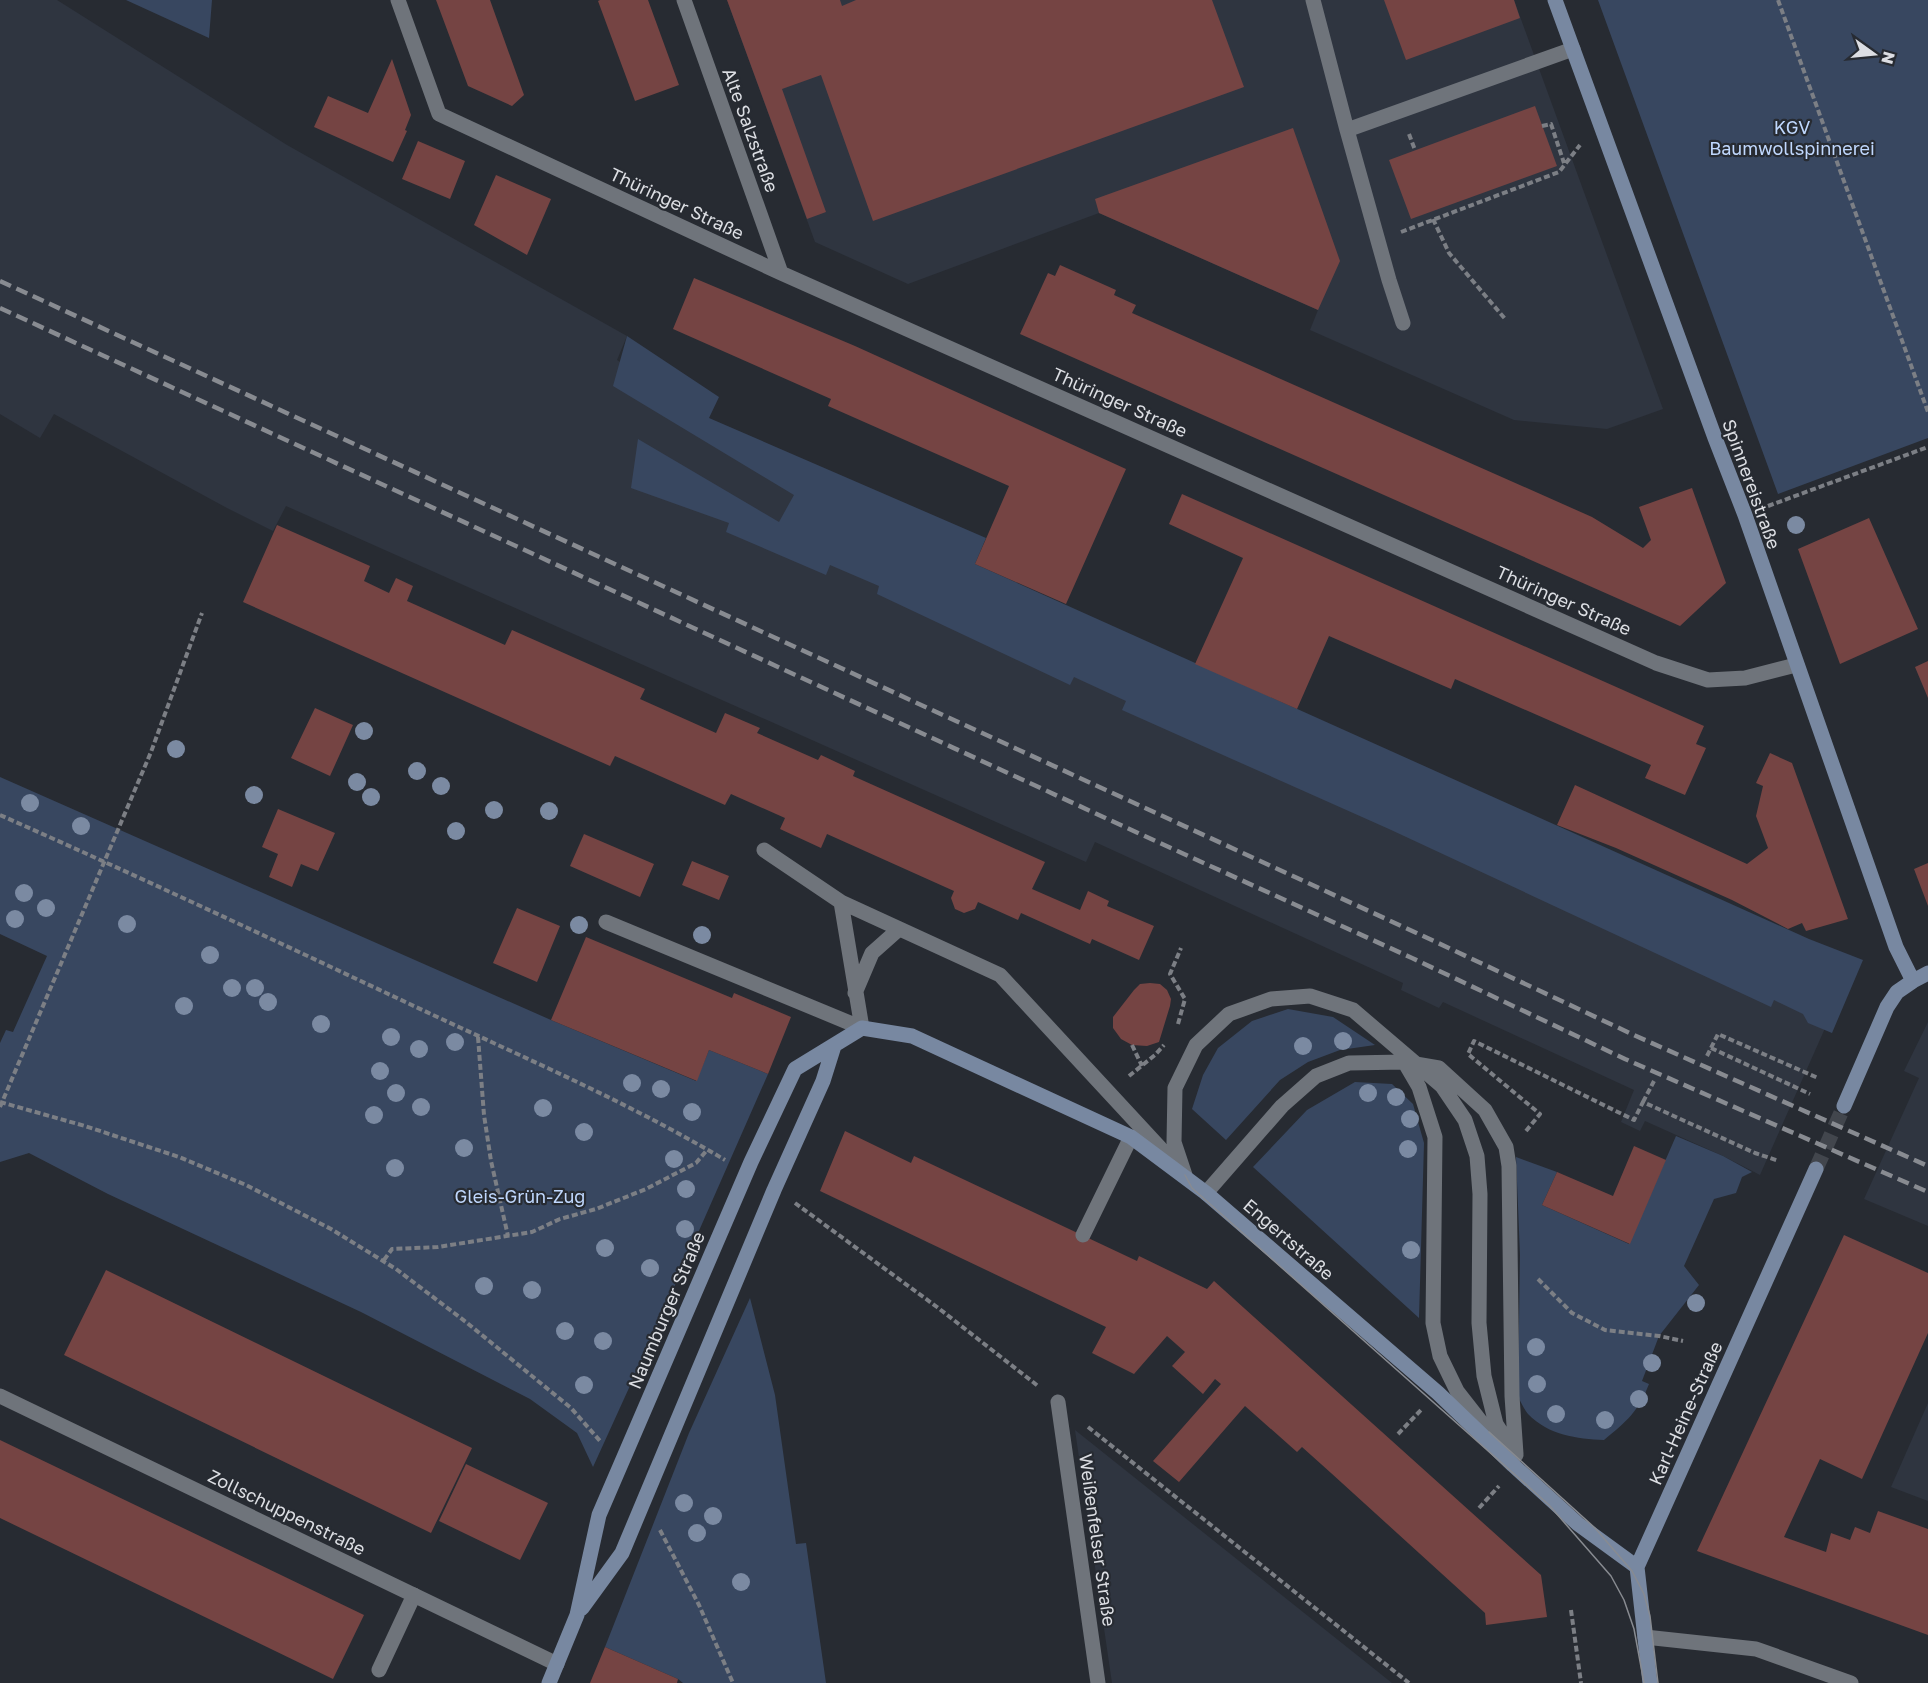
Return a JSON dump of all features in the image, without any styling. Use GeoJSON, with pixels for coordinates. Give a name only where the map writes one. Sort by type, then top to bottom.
{"type":"FeatureCollection","features":[{"type":"Feature","properties":{"kind":"street","name":"Thüringer Straße"},"geometry":{"type":"LineString","coordinates":[[398,0],[439,114],[781,273],[1656,663],[1708,680],[1745,678],[1796,665]]}},
{"type":"Feature","properties":{"kind":"street","name":"Alte Salzstraße"},"geometry":{"type":"LineString","coordinates":[[684,0],[781,273]]}},
{"type":"Feature","properties":{"kind":"street"},"geometry":{"type":"LineString","coordinates":[[1313,0],[1347,130],[1403,323]]}},
{"type":"Feature","properties":{"kind":"street","name":"Spinnereistraße"},"geometry":{"type":"LineString","coordinates":[[1555,0],[1714,438],[1745,515],[1896,947],[1913,981]]}},
{"type":"Feature","properties":{"kind":"street"},"geometry":{"type":"LineString","coordinates":[[1347,130],[1573,49]]}},
{"type":"Feature","properties":{"kind":"street"},"geometry":{"type":"LineString","coordinates":[[764,850],[841,902],[1000,975],[1185,1175]]}},
{"type":"Feature","properties":{"kind":"street"},"geometry":{"type":"LineString","coordinates":[[841,902],[862,1028]]}},
{"type":"Feature","properties":{"kind":"street"},"geometry":{"type":"LineString","coordinates":[[606,922],[862,1028]]}},
{"type":"Feature","properties":{"kind":"street"},"geometry":{"type":"LineString","coordinates":[[855,993],[872,953],[899,929]]}},
{"type":"Feature","properties":{"kind":"street"},"geometry":{"type":"LineString","coordinates":[[1844,1106],[1887,1007],[1897,992],[1928,973]]}},
{"type":"Feature","properties":{"kind":"street"},"geometry":{"type":"LineString","coordinates":[[1185,1175],[1174,1142],[1175,1088],[1196,1045],[1229,1014],[1271,999],[1310,996],[1353,1010],[1391,1042],[1410,1063],[1442,1086],[1465,1120],[1477,1156],[1480,1194],[1479,1323],[1484,1376],[1496,1424],[1515,1460]]}},
{"type":"Feature","properties":{"kind":"street","name":"Naumburger Straße"},"geometry":{"type":"LineString","coordinates":[[549,1683],[577,1615],[599,1515],[751,1162],[795,1069],[862,1028]]}},
{"type":"Feature","properties":{"kind":"street","name":"Engertstraße"},"geometry":{"type":"LineString","coordinates":[[862,1028],[912,1036],[1131,1137],[1185,1175],[1438,1393],[1500,1453],[1515,1460],[1578,1524],[1637,1567]]}},
{"type":"Feature","properties":{"kind":"street","name":"Naumburger Straße"},"geometry":{"type":"LineString","coordinates":[[577,1615],[621,1553],[630,1534],[774,1190],[823,1081],[834,1046]]}},
{"type":"Feature","properties":{"kind":"street"},"geometry":{"type":"LineString","coordinates":[[1206,1193],[1282,1106],[1316,1076],[1349,1063],[1410,1063],[1439,1068],[1485,1110],[1506,1147],[1509,1166],[1515,1460]]}},
{"type":"Feature","properties":{"kind":"street"},"geometry":{"type":"LineString","coordinates":[[1410,1063],[1435,1137],[1433,1323],[1440,1356],[1457,1391],[1490,1432],[1500,1453]]}},
{"type":"Feature","properties":{"kind":"street"},"geometry":{"type":"LineString","coordinates":[[1083,1234],[1131,1137]]}},
{"type":"Feature","properties":{"kind":"street","name":"Karl-Heine-Straße"},"geometry":{"type":"LineString","coordinates":[[1637,1567],[1816,1169]]}},
{"type":"Feature","properties":{"kind":"street","name":"Zollschuppenstraße"},"geometry":{"type":"LineString","coordinates":[[0,1396],[557,1664]]}},
{"type":"Feature","properties":{"kind":"street","name":"Weißenfelser Straße"},"geometry":{"type":"LineString","coordinates":[[1058,1402],[1098,1683]]}},
{"type":"Feature","properties":{"kind":"street"},"geometry":{"type":"LineString","coordinates":[[1637,1567],[1650,1683]]}},
{"type":"Feature","properties":{"kind":"street"},"geometry":{"type":"LineString","coordinates":[[379,1670],[414,1595]]}},
{"type":"Feature","properties":{"kind":"street"},"geometry":{"type":"LineString","coordinates":[[1645,1637],[1756,1649],[1851,1683]]}},
{"type":"Feature","properties":{"kind":"path"},"geometry":{"type":"LineString","coordinates":[[1778,0],[1928,412]]}},
{"type":"Feature","properties":{"kind":"path"},"geometry":{"type":"LineString","coordinates":[[1414,227],[1559,172],[1565,164],[1551,124],[1542,126]]}},
{"type":"Feature","properties":{"kind":"path"},"geometry":{"type":"LineString","coordinates":[[1413,144],[1414,150]]}},
{"type":"Feature","properties":{"kind":"path"},"geometry":{"type":"LineString","coordinates":[[1433,219],[1449,253],[1506,320]]}},
{"type":"Feature","properties":{"kind":"path"},"geometry":{"type":"LineString","coordinates":[[1745,515],[1928,447]]}},
{"type":"Feature","properties":{"kind":"path"},"geometry":{"type":"LineString","coordinates":[[202,613],[151,752],[1,1104],[146,1145],[213,1170],[305,1215],[384,1260],[466,1322],[571,1408],[600,1441]]}},
{"type":"Feature","properties":{"kind":"path"},"geometry":{"type":"LineString","coordinates":[[0,815],[105,861],[565,1076],[660,1124],[729,1163]]}},
{"type":"Feature","properties":{"kind":"path"},"geometry":{"type":"LineString","coordinates":[[1177,1025],[1182,1015],[1185,999],[1170,974],[1181,948]]}},
{"type":"Feature","properties":{"kind":"path"},"geometry":{"type":"LineString","coordinates":[[1707,1056],[1718,1034],[1818,1078]]}},
{"type":"Feature","properties":{"kind":"path"},"geometry":{"type":"LineString","coordinates":[[478,1036],[490,1161],[508,1237]]}},
{"type":"Feature","properties":{"kind":"path"},"geometry":{"type":"LineString","coordinates":[[1540,1114],[1468,1054],[1474,1041],[1634,1120],[1654,1081]]}},
{"type":"Feature","properties":{"kind":"path"},"geometry":{"type":"LineString","coordinates":[[1108,1093],[1142,1066],[1167,1042]]}},
{"type":"Feature","properties":{"kind":"path"},"geometry":{"type":"LineString","coordinates":[[1132,1045],[1142,1066]]}},
{"type":"Feature","properties":{"kind":"path"},"geometry":{"type":"LineString","coordinates":[[1711,1048],[1810,1094]]}},
{"type":"Feature","properties":{"kind":"path"},"geometry":{"type":"LineString","coordinates":[[1643,1102],[1755,1153],[1779,1161]]}},
{"type":"Feature","properties":{"kind":"path"},"geometry":{"type":"LineString","coordinates":[[384,1260],[392,1249],[438,1247],[532,1232],[638,1192],[696,1163],[707,1150]]}},
{"type":"Feature","properties":{"kind":"path"},"geometry":{"type":"LineString","coordinates":[[788,1198],[938,1307],[1409,1683]]}},
{"type":"Feature","properties":{"kind":"path"},"geometry":{"type":"LineString","coordinates":[[1511,1246],[1540,1282],[1572,1313],[1605,1330],[1683,1341]]}},
{"type":"Feature","properties":{"kind":"path"},"geometry":{"type":"LineString","coordinates":[[1479,1508],[1491,1496]]}},
{"type":"Feature","properties":{"kind":"path"},"geometry":{"type":"LineString","coordinates":[[658,1527],[699,1605],[733,1683]]}},
{"type":"Feature","properties":{"kind":"path"},"geometry":{"type":"LineString","coordinates":[[1571,1610],[1581,1683]]}},
{"type":"Feature","properties":{"kind":"shaded area"},"geometry":{"type":"Polygon","coordinates":[[[0,0],[57,0],[287,145],[627,336],[617,360],[709,418],[1198,698],[1830,1017],[1760,1175],[1645,1121],[1640,1131],[1621,1122],[1634,1090],[1443,1002],[1439,1008],[1401,990],[1403,983],[1095,842],[1086,862],[286,506],[273,531],[54,414],[40,438],[0,414],[0,0]]]}},
{"type":"Feature","properties":{"kind":"shaded area"},"geometry":{"type":"Polygon","coordinates":[[[727,0],[1514,0],[1663,409],[1607,429],[1514,420],[1310,330],[1318,310],[1099,213],[908,284],[815,242],[727,0]]]}},
{"type":"Feature","properties":{"kind":"shaded area"},"geometry":{"type":"Polygon","coordinates":[[[1928,1022],[1928,1226],[1864,1199],[1919,1078],[1904,1071],[1928,1022]]]}},
{"type":"Feature","properties":{"kind":"shaded area"},"geometry":{"type":"Polygon","coordinates":[[[1928,1403],[1928,1501],[1891,1487],[1928,1403]]]}},
{"type":"Feature","properties":{"kind":"shaded area"},"geometry":{"type":"Polygon","coordinates":[[[1075,1430],[1392,1683],[1112,1683],[1075,1430]]]}},
{"type":"Feature","properties":{"kind":"green space"},"geometry":{"type":"Polygon","coordinates":[[[126,0],[212,0],[209,38],[126,0]]]}},
{"type":"Feature","properties":{"kind":"green space","name":"KGV Baumwollspinnerei"},"geometry":{"type":"Polygon","coordinates":[[[1598,0],[1928,0],[1928,438],[1778,494],[1598,0]]]}},
{"type":"Feature","properties":{"kind":"green space"},"geometry":{"type":"Polygon","coordinates":[[[627,336],[719,397],[709,418],[986,538],[975,564],[1809,939],[1863,960],[1832,1033],[1808,1023],[1803,1014],[1774,1000],[1771,1007],[1389,829],[1122,710],[1126,701],[1074,677],[1070,685],[877,594],[879,586],[830,565],[826,575],[726,532],[729,523],[631,488],[638,439],[779,522],[794,495],[613,386],[627,336]]]}},
{"type":"Feature","properties":{"kind":"green space","name":"Gleis-Grün-Zug"},"geometry":{"type":"Polygon","coordinates":[[[0,777],[551,1020],[696,1081],[709,1050],[768,1074],[593,1467],[577,1433],[530,1399],[361,1312],[108,1194],[29,1153],[0,1162],[0,1043],[6,1030],[13,1032],[47,956],[0,934],[0,777]]]}},
{"type":"Feature","properties":{"kind":"green space"},"geometry":{"type":"Polygon","coordinates":[[[1288,1009],[1333,1017],[1375,1045],[1340,1050],[1308,1062],[1280,1080],[1226,1140],[1192,1109],[1203,1075],[1218,1048],[1252,1021],[1288,1009]]]}},
{"type":"Feature","properties":{"kind":"green space"},"geometry":{"type":"Polygon","coordinates":[[[1355,1082],[1392,1084],[1413,1104],[1424,1143],[1419,1318],[1253,1167],[1307,1110],[1355,1082]]]}},
{"type":"Feature","properties":{"kind":"green space"},"geometry":{"type":"Polygon","coordinates":[[[1676,1136],[1723,1156],[1752,1172],[1742,1177],[1736,1193],[1714,1199],[1684,1266],[1699,1285],[1659,1336],[1642,1381],[1649,1384],[1636,1409],[1604,1440],[1573,1437],[1554,1431],[1528,1414],[1518,1397],[1520,1255],[1516,1157],[1557,1172],[1542,1205],[1629,1244],[1676,1136]]]}},
{"type":"Feature","properties":{"kind":"green space"},"geometry":{"type":"Polygon","coordinates":[[[750,1298],[775,1395],[796,1544],[806,1543],[826,1683],[683,1683],[605,1647],[689,1433],[750,1298]]]}},
{"type":"Feature","properties":{"kind":"building"},"geometry":{"type":"Polygon","coordinates":[[[436,0],[490,0],[524,95],[512,106],[468,86],[436,0]]]}},
{"type":"Feature","properties":{"kind":"building"},"geometry":{"type":"Polygon","coordinates":[[[648,0],[679,85],[635,101],[598,1],[648,0]]]}},
{"type":"Feature","properties":{"kind":"building"},"geometry":{"type":"Polygon","coordinates":[[[727,0],[840,0],[842,6],[856,0],[1212,0],[1244,87],[873,221],[821,75],[782,89],[826,212],[807,219],[727,0]]]}},
{"type":"Feature","properties":{"kind":"building"},"geometry":{"type":"Polygon","coordinates":[[[1384,0],[1514,0],[1520,18],[1406,60],[1384,0]]]}},
{"type":"Feature","properties":{"kind":"building"},"geometry":{"type":"Polygon","coordinates":[[[392,59],[411,115],[405,130],[407,131],[393,162],[314,127],[328,96],[368,113],[392,59]]]}},
{"type":"Feature","properties":{"kind":"building"},"geometry":{"type":"Polygon","coordinates":[[[1535,106],[1557,166],[1411,219],[1389,160],[1535,106]]]}},
{"type":"Feature","properties":{"kind":"building"},"geometry":{"type":"Polygon","coordinates":[[[1293,128],[1340,261],[1318,310],[1099,213],[1095,199],[1293,128]]]}},
{"type":"Feature","properties":{"kind":"building"},"geometry":{"type":"Polygon","coordinates":[[[418,141],[465,161],[450,199],[402,179],[418,141]]]}},
{"type":"Feature","properties":{"kind":"building"},"geometry":{"type":"Polygon","coordinates":[[[496,175],[551,199],[527,255],[474,225],[496,175]]]}},
{"type":"Feature","properties":{"kind":"building"},"geometry":{"type":"Polygon","coordinates":[[[1060,265],[1116,290],[1114,295],[1136,305],[1132,313],[1592,517],[1643,548],[1651,540],[1639,507],[1692,488],[1726,583],[1680,626],[1020,334],[1048,273],[1055,276],[1060,265]]]}},
{"type":"Feature","properties":{"kind":"building"},"geometry":{"type":"Polygon","coordinates":[[[694,278],[855,346],[1126,469],[1066,604],[975,564],[1009,486],[828,406],[831,399],[673,329],[694,278]]]}},
{"type":"Feature","properties":{"kind":"building"},"geometry":{"type":"Polygon","coordinates":[[[1182,494],[1704,726],[1696,744],[1706,748],[1685,795],[1645,778],[1651,765],[1455,679],[1451,689],[1329,636],[1297,709],[1195,664],[1243,558],[1169,524],[1182,494]]]}},
{"type":"Feature","properties":{"kind":"building"},"geometry":{"type":"Polygon","coordinates":[[[1869,518],[1918,629],[1840,664],[1798,549],[1869,518]]]}},
{"type":"Feature","properties":{"kind":"building"},"geometry":{"type":"Polygon","coordinates":[[[277,525],[370,566],[364,581],[389,593],[396,578],[413,586],[407,601],[505,645],[512,630],[645,689],[640,699],[716,733],[725,713],[760,728],[757,733],[818,760],[821,755],[855,771],[853,776],[1045,862],[1032,889],[1080,910],[1088,891],[1109,901],[1107,906],[1154,926],[1139,960],[1092,939],[1090,944],[1021,913],[1018,920],[978,902],[975,909],[964,913],[955,909],[951,898],[954,891],[827,834],[821,848],[780,829],[785,818],[731,794],[725,805],[615,756],[610,766],[243,602],[277,525]]]}},
{"type":"Feature","properties":{"kind":"building"},"geometry":{"type":"Polygon","coordinates":[[[1928,661],[1928,698],[1915,667],[1928,661]]]}},
{"type":"Feature","properties":{"kind":"building"},"geometry":{"type":"Polygon","coordinates":[[[315,708],[353,725],[330,776],[291,758],[315,708]]]}},
{"type":"Feature","properties":{"kind":"building"},"geometry":{"type":"Polygon","coordinates":[[[1770,753],[1792,763],[1848,919],[1806,931],[1802,923],[1788,929],[1732,900],[1616,848],[1557,825],[1575,785],[1747,864],[1768,848],[1756,816],[1763,786],[1756,783],[1770,753]]]}},
{"type":"Feature","properties":{"kind":"building"},"geometry":{"type":"Polygon","coordinates":[[[278,809],[335,833],[318,871],[301,864],[292,887],[269,877],[278,854],[262,847],[278,809]]]}},
{"type":"Feature","properties":{"kind":"building"},"geometry":{"type":"Polygon","coordinates":[[[584,834],[654,864],[640,897],[570,866],[584,834]]]}},
{"type":"Feature","properties":{"kind":"building"},"geometry":{"type":"Polygon","coordinates":[[[692,861],[729,876],[719,900],[682,885],[692,861]]]}},
{"type":"Feature","properties":{"kind":"building"},"geometry":{"type":"Polygon","coordinates":[[[1928,863],[1928,906],[1914,869],[1928,863]]]}},
{"type":"Feature","properties":{"kind":"building"},"geometry":{"type":"Polygon","coordinates":[[[517,908],[560,926],[537,982],[493,963],[517,908]]]}},
{"type":"Feature","properties":{"kind":"building"},"geometry":{"type":"Polygon","coordinates":[[[586,937],[732,998],[734,993],[791,1017],[768,1074],[709,1050],[697,1081],[551,1020],[586,937]]]}},
{"type":"Feature","properties":{"kind":"building"},"geometry":{"type":"Polygon","coordinates":[[[1140,984],[1160,984],[1167,990],[1171,999],[1170,1006],[1159,1042],[1147,1046],[1132,1045],[1121,1039],[1113,1028],[1113,1017],[1140,984]]]}},
{"type":"Feature","properties":{"kind":"building"},"geometry":{"type":"Polygon","coordinates":[[[845,1131],[911,1163],[914,1156],[1137,1261],[1139,1256],[1207,1289],[1214,1281],[1541,1575],[1547,1617],[1486,1625],[1485,1613],[1331,1473],[1302,1447],[1297,1452],[1245,1406],[1179,1482],[1153,1461],[1221,1384],[1215,1379],[1203,1394],[1172,1366],[1185,1352],[1167,1336],[1134,1374],[1092,1353],[1106,1327],[820,1191],[845,1131]]]}},
{"type":"Feature","properties":{"kind":"building"},"geometry":{"type":"Polygon","coordinates":[[[1634,1146],[1666,1160],[1630,1244],[1542,1205],[1557,1172],[1613,1196],[1634,1146]]]}},
{"type":"Feature","properties":{"kind":"building"},"geometry":{"type":"Polygon","coordinates":[[[1844,1235],[1928,1273],[1928,1333],[1862,1479],[1820,1459],[1784,1537],[1826,1552],[1831,1533],[1850,1540],[1855,1527],[1870,1533],[1878,1511],[1928,1529],[1928,1635],[1697,1551],[1844,1235]]]}},
{"type":"Feature","properties":{"kind":"building"},"geometry":{"type":"Polygon","coordinates":[[[106,1270],[472,1448],[431,1533],[64,1355],[106,1270]]]}},
{"type":"Feature","properties":{"kind":"building"},"geometry":{"type":"Polygon","coordinates":[[[0,1440],[364,1615],[333,1679],[0,1518],[0,1440]]]}},
{"type":"Feature","properties":{"kind":"building"},"geometry":{"type":"Polygon","coordinates":[[[466,1464],[548,1503],[520,1560],[439,1521],[466,1464]]]}},
{"type":"Feature","properties":{"kind":"building"},"geometry":{"type":"Polygon","coordinates":[[[605,1647],[678,1679],[677,1683],[590,1683],[605,1647]]]}},
{"type":"Feature","properties":{"kind":"tunnel"},"geometry":{"type":"LineString","coordinates":[[1816,1169],[1844,1106]]}},
{"type":"Feature","properties":{"kind":"tram line"},"geometry":{"type":"LineString","coordinates":[[1185,1175],[1192,1188],[1549,1505],[1611,1576],[1624,1600],[1634,1629],[1644,1683]]}},
{"type":"Feature","properties":{"kind":"tram line"},"geometry":{"type":"LineString","coordinates":[[1489,1432],[1595,1528],[1632,1571],[1644,1594],[1650,1616],[1658,1683]]}},
{"type":"Feature","properties":{"kind":"railway"},"geometry":{"type":"LineString","coordinates":[[0,281],[1636,1036],[1928,1166]]}},
{"type":"Feature","properties":{"kind":"railway"},"geometry":{"type":"LineString","coordinates":[[0,308],[1412,958],[1625,1059],[1928,1192]]}}]}
